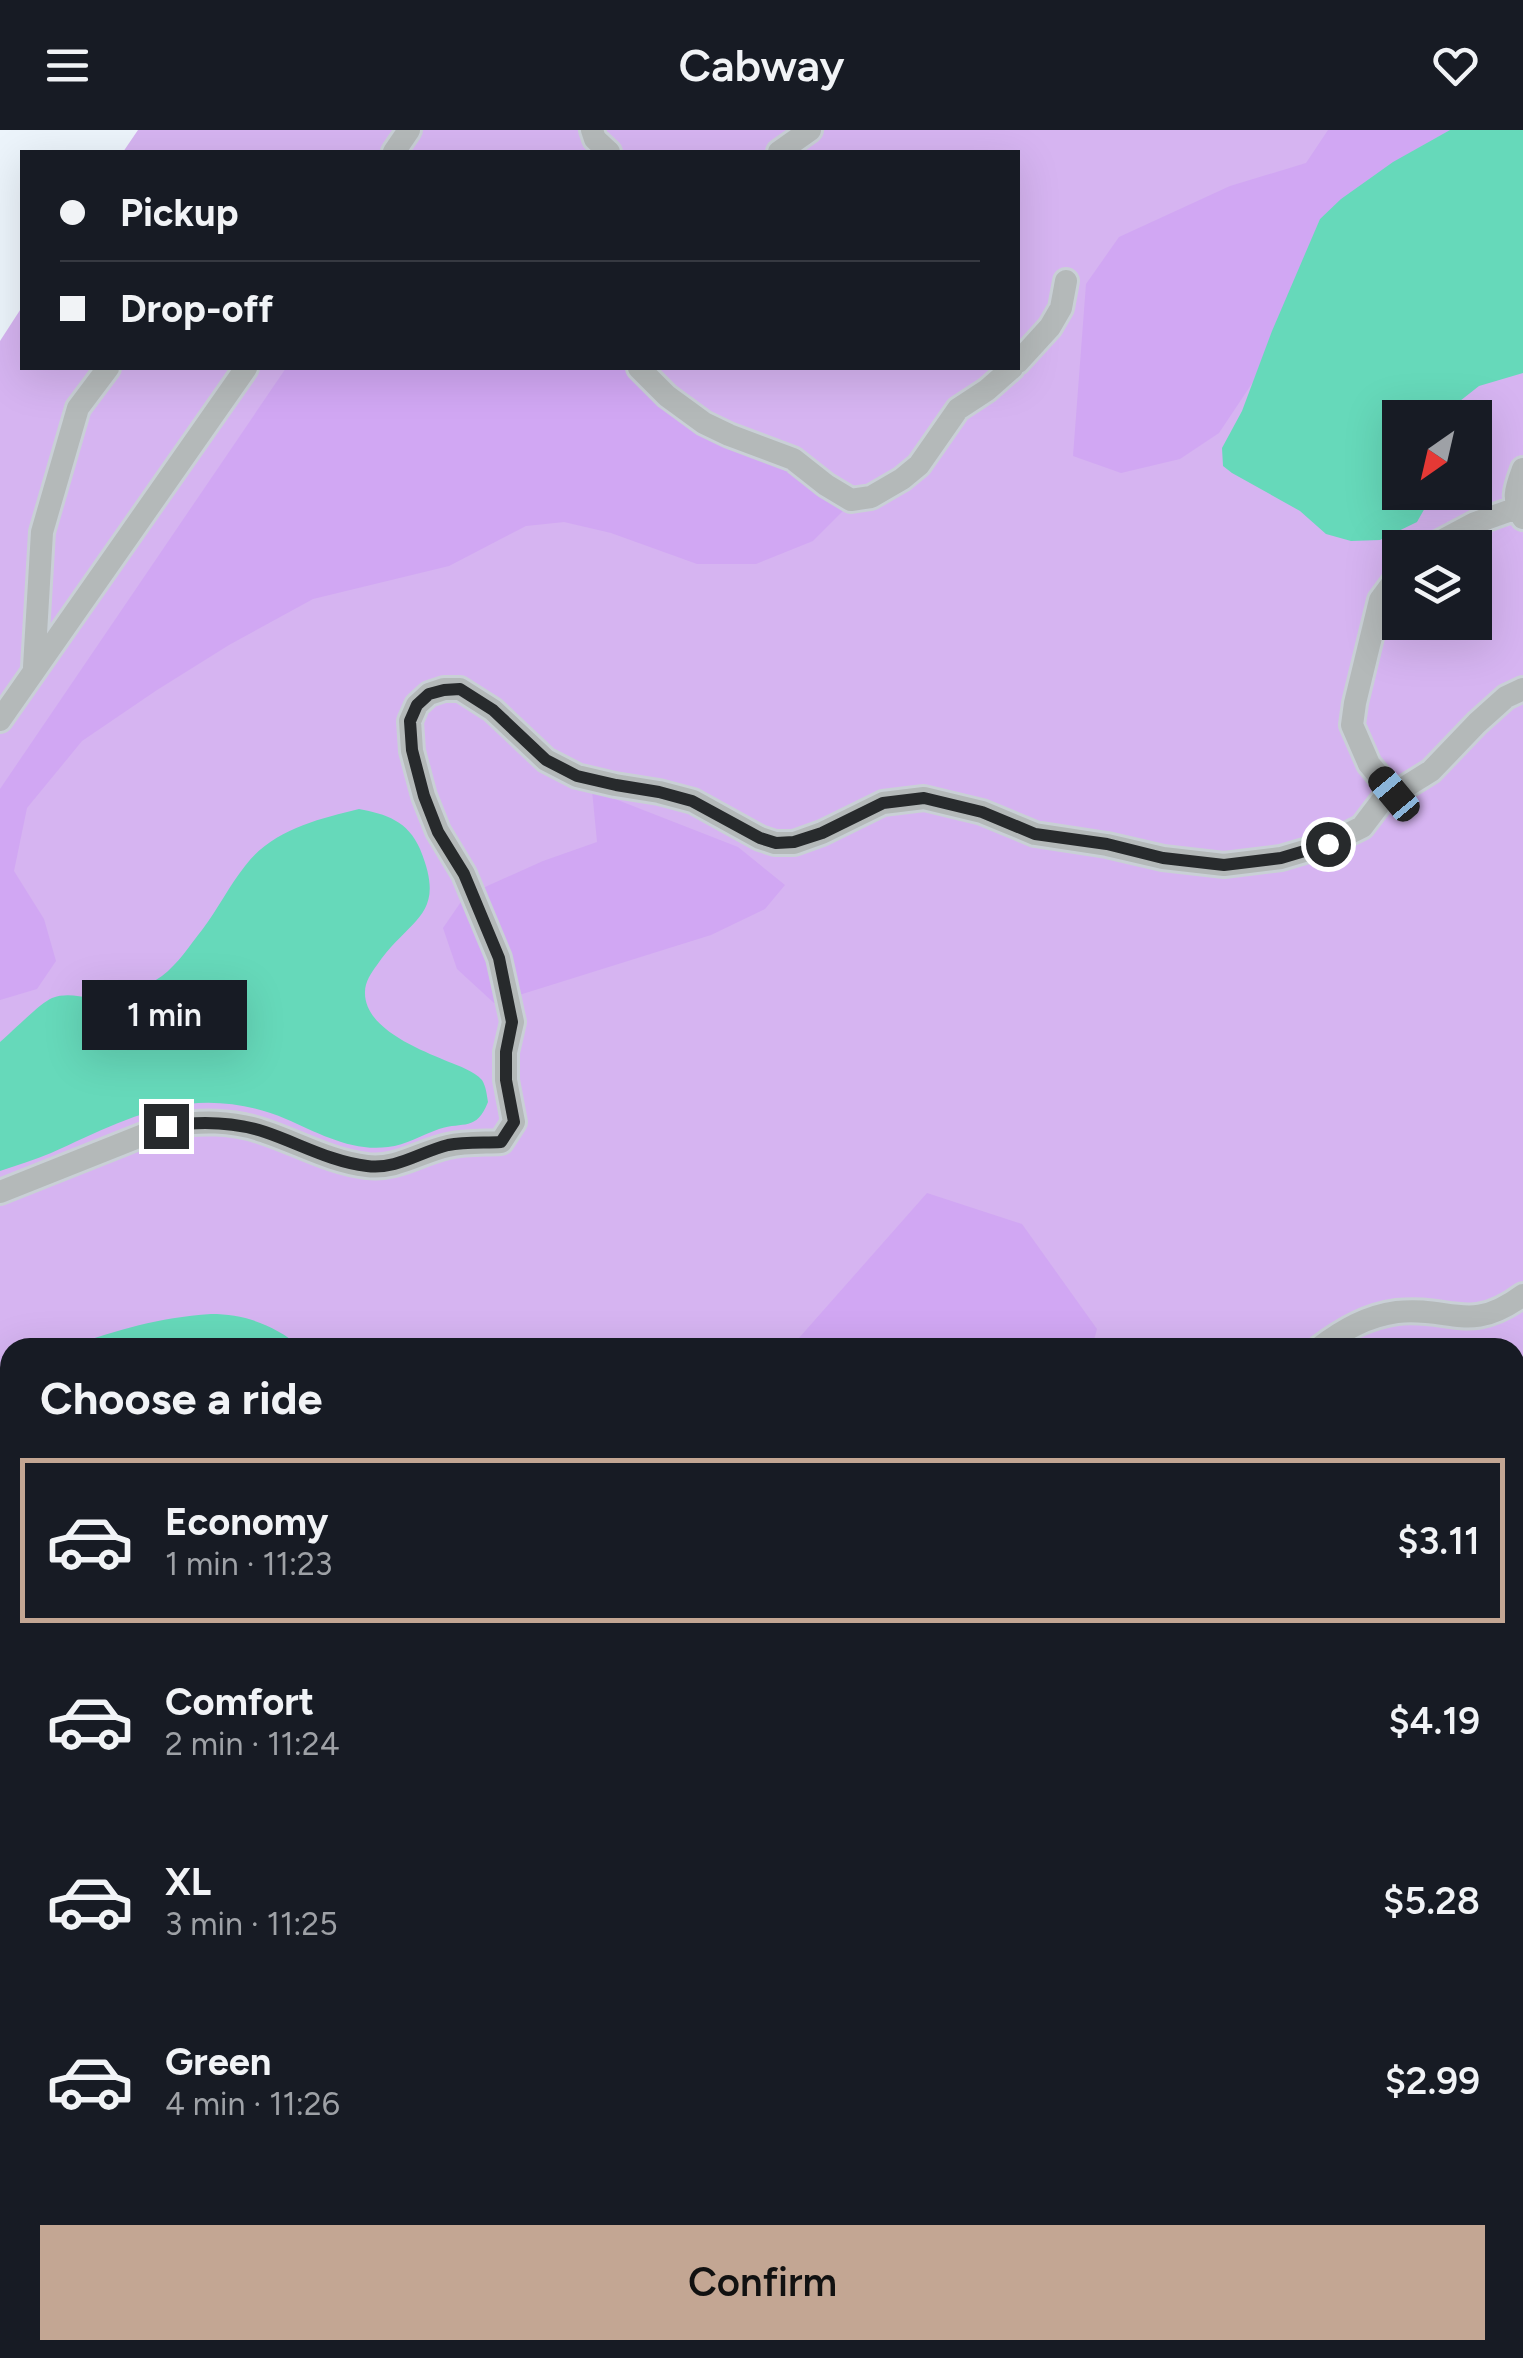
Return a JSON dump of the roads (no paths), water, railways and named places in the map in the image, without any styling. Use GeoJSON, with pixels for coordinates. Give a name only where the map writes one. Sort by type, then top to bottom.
{"type":"FeatureCollection","features":[{"type":"Feature","properties":{"kind":"lane"},"geometry":{"type":"LineString","coordinates":[[592,130],[595,140],[607,150]]}},
{"type":"Feature","properties":{"kind":"lane"},"geometry":{"type":"LineString","coordinates":[[782,150],[810,130]]}},
{"type":"Feature","properties":{"kind":"lane"},"geometry":{"type":"LineString","coordinates":[[1020,360],[1061,308],[1066,281]]}},
{"type":"Feature","properties":{"kind":"lane"},"geometry":{"type":"LineString","coordinates":[[34,670],[42,532],[78,408],[106,370]]}},
{"type":"Feature","properties":{"kind":"lane"},"geometry":{"type":"LineString","coordinates":[[0,720],[245,370]]}},
{"type":"Feature","properties":{"kind":"lane"},"geometry":{"type":"LineString","coordinates":[[641,370],[704,424],[793,459],[851,500],[871,497],[919,466],[958,409],[1010,370]]}},
{"type":"Feature","properties":{"kind":"lane"},"geometry":{"type":"LineString","coordinates":[[1462,530],[1475,523],[1520,513],[1514,495],[1523,469]]}},
{"type":"Feature","properties":{"kind":"lane"},"geometry":{"type":"LineString","coordinates":[[1382,597],[1352,725],[1369,764],[1394,794]]}},
{"type":"Feature","properties":{"kind":"lane"},"geometry":{"type":"LineString","coordinates":[[0,1192],[166,1126],[193,1122],[213,1121],[262,1131],[368,1167],[385,1167],[449,1145],[501,1142],[514,1122],[506,1080],[512,1022],[499,958],[464,874],[438,832],[412,750],[410,721],[417,705],[429,694],[460,689],[477,698],[546,760],[577,776],[692,801],[776,843],[822,833],[883,803],[924,798],[982,812],[1035,834],[1224,865],[1281,858],[1328,844],[1362,827],[1381,802],[1431,770],[1477,722],[1506,697],[1523,689]]}},
{"type":"Feature","properties":{"kind":"lane"},"geometry":{"type":"LineString","coordinates":[[1335,1338],[1358,1323],[1398,1312],[1477,1317],[1493,1314],[1523,1295]]}}]}
